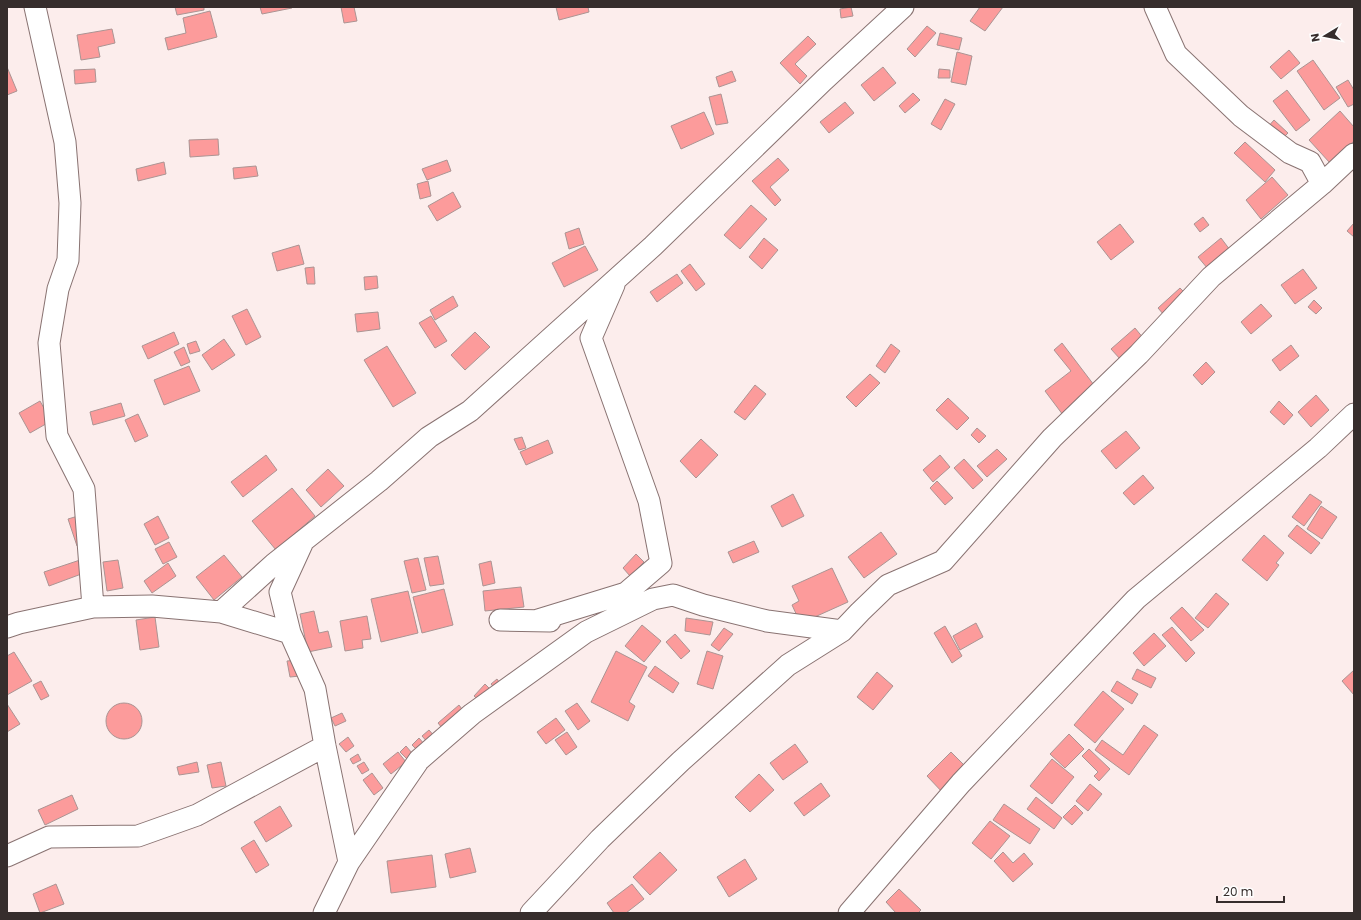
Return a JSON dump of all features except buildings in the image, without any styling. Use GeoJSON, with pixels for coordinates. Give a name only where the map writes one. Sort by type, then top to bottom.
{"type":"FeatureCollection","features":[{"type":"Feature","properties":{"kind":"street"},"geometry":{"type":"LineString","coordinates":[[35,7],[65,142],[70,203],[68,260],[58,289],[49,343],[57,436],[84,489],[93,607]]}},
{"type":"Feature","properties":{"kind":"street"},"geometry":{"type":"LineString","coordinates":[[221,612],[274,564],[379,481],[429,437],[470,411],[653,246],[824,80],[903,7]]}},
{"type":"Feature","properties":{"kind":"street"},"geometry":{"type":"LineString","coordinates":[[1155,7],[1176,54],[1241,116],[1290,153],[1310,162],[1322,184]]}},
{"type":"Feature","properties":{"kind":"street"},"geometry":{"type":"LineString","coordinates":[[530,913],[600,839],[681,761],[788,665],[842,631],[888,585],[943,561],[1052,438],[1139,354],[1211,277],[1322,184],[1354,154]]}},
{"type":"Feature","properties":{"kind":"street"},"geometry":{"type":"LineString","coordinates":[[538,620],[626,594],[661,563],[649,501],[592,338],[617,279]]}},
{"type":"Feature","properties":{"kind":"street"},"geometry":{"type":"LineString","coordinates":[[849,913],[961,782],[1136,599],[1318,448],[1354,414]]}},
{"type":"Feature","properties":{"kind":"street"},"geometry":{"type":"LineString","coordinates":[[303,541],[280,592],[290,634],[315,689],[349,862]]}},
{"type":"Feature","properties":{"kind":"street"},"geometry":{"type":"LineString","coordinates":[[324,913],[349,862],[419,760],[472,714],[586,632],[653,599],[673,595],[768,621],[842,631]]}},
{"type":"Feature","properties":{"kind":"street"},"geometry":{"type":"LineString","coordinates":[[7,627],[93,607],[152,606],[221,612],[290,634]]}},
{"type":"Feature","properties":{"kind":"street"},"geometry":{"type":"LineString","coordinates":[[500,620],[538,620],[601,624]]}},
{"type":"Feature","properties":{"kind":"street"},"geometry":{"type":"LineString","coordinates":[[7,856],[49,837],[138,836],[197,815],[325,746]]}}]}
